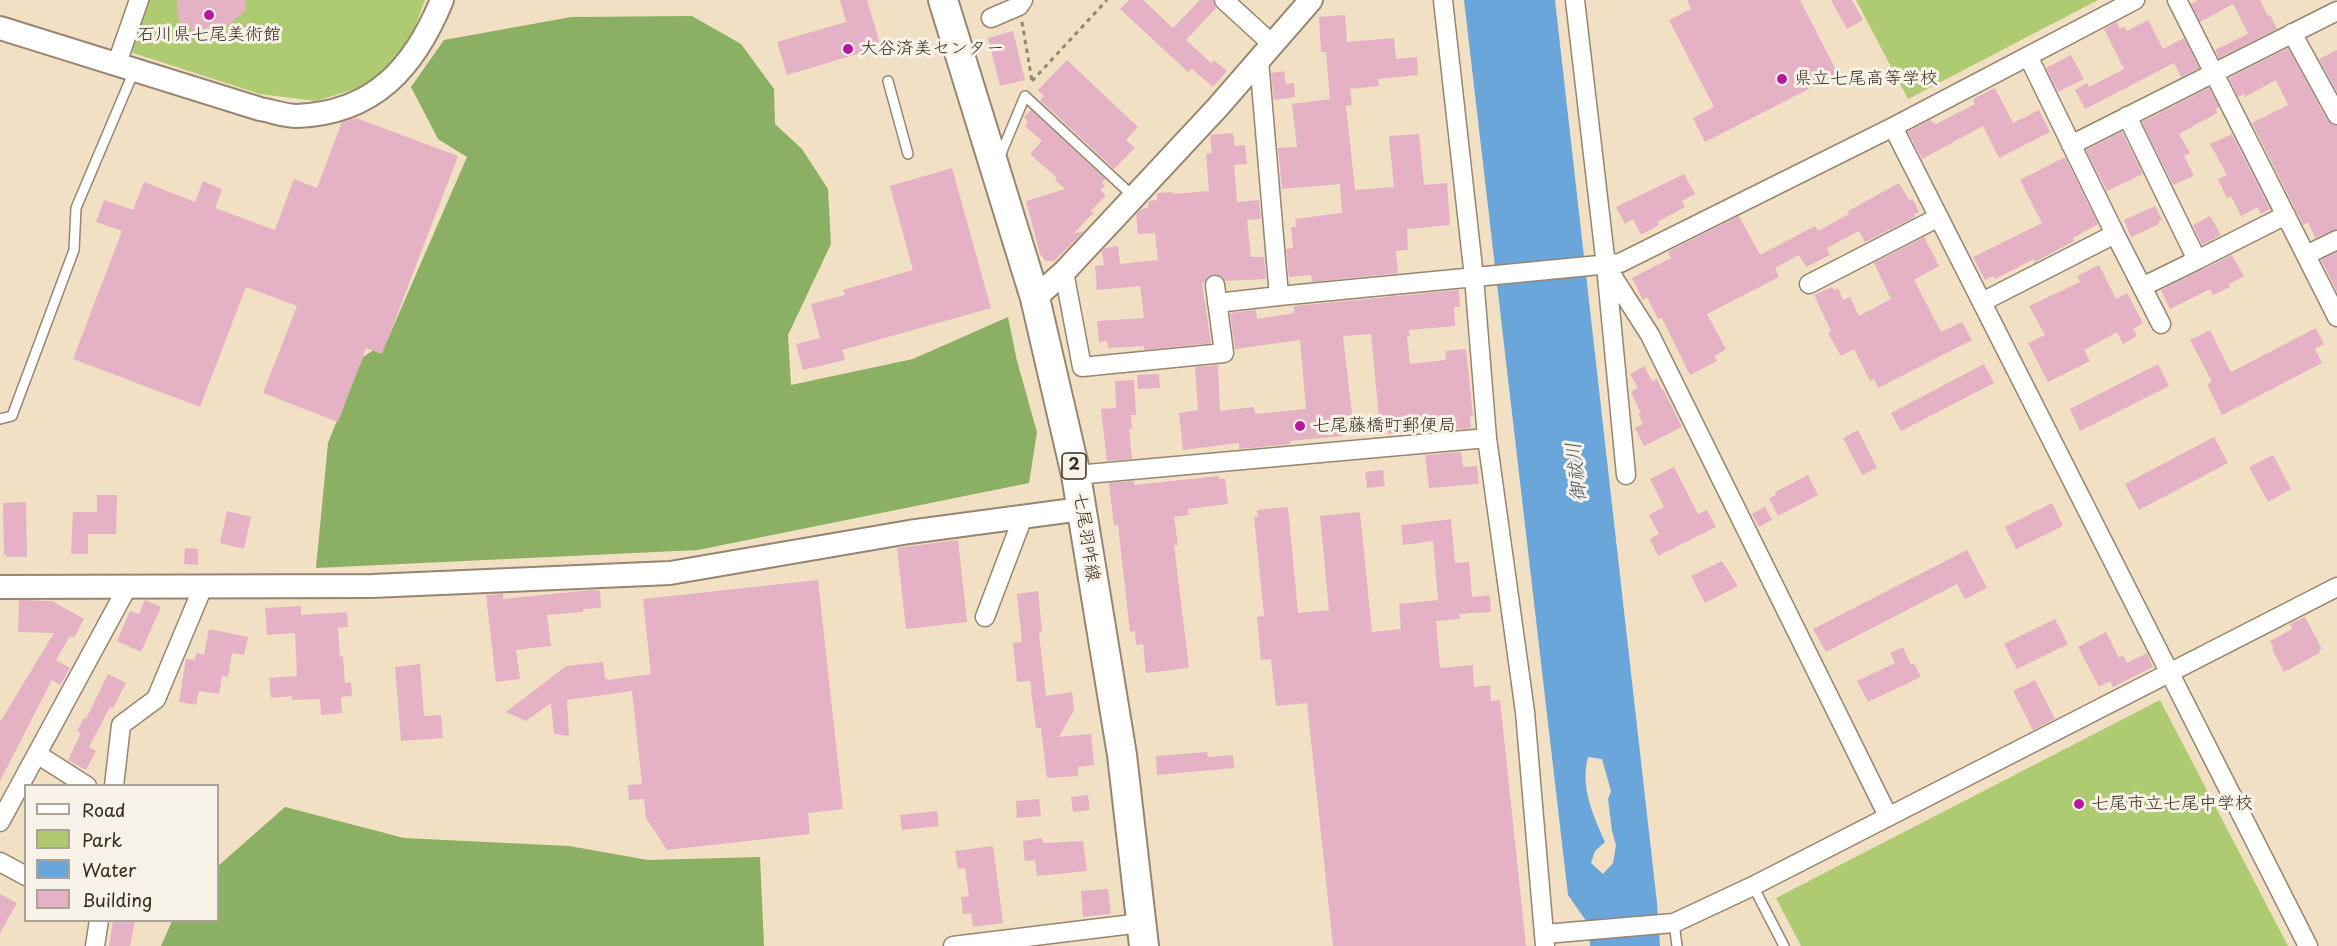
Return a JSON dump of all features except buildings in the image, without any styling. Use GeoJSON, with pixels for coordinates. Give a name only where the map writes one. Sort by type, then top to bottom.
{"type":"FeatureCollection","features":[{"type":"Feature","properties":{"kind":"main road","name":"七尾羽咋線"},"geometry":{"type":"LineString","coordinates":[[943,0],[996,165],[1035,298],[1076,475],[1122,755],[1142,934]]}},
{"type":"Feature","properties":{"kind":"street"},"geometry":{"type":"LineString","coordinates":[[126,66],[139,0]]}},
{"type":"Feature","properties":{"kind":"street"},"geometry":{"type":"LineString","coordinates":[[0,28],[260,109],[295,116],[336,110],[366,100],[405,67],[430,28],[442,0]]}},
{"type":"Feature","properties":{"kind":"street"},"geometry":{"type":"LineString","coordinates":[[1224,0],[1266,52],[1279,296]]}},
{"type":"Feature","properties":{"kind":"street"},"geometry":{"type":"LineString","coordinates":[[1035,298],[1064,272],[1134,197],[1311,0]]}},
{"type":"Feature","properties":{"kind":"street"},"geometry":{"type":"LineString","coordinates":[[1443,0],[1474,277],[1487,438],[1525,712],[1545,940],[1674,924],[1753,886],[2337,587]]}},
{"type":"Feature","properties":{"kind":"street"},"geometry":{"type":"LineString","coordinates":[[1575,0],[1606,266],[1626,475]]}},
{"type":"Feature","properties":{"kind":"street"},"geometry":{"type":"LineString","coordinates":[[1064,272],[1082,368],[1224,353],[1216,294],[1279,296],[1620,263],[1893,127],[2135,0]]}},
{"type":"Feature","properties":{"kind":"street"},"geometry":{"type":"LineString","coordinates":[[2177,0],[2337,317]]}},
{"type":"Feature","properties":{"kind":"street"},"geometry":{"type":"LineString","coordinates":[[991,18],[1021,3]]}},
{"type":"Feature","properties":{"kind":"street"},"geometry":{"type":"LineString","coordinates":[[2071,145],[2337,11]]}},
{"type":"Feature","properties":{"kind":"street"},"geometry":{"type":"LineString","coordinates":[[2292,33],[2337,115]]}},
{"type":"Feature","properties":{"kind":"street"},"geometry":{"type":"LineString","coordinates":[[2028,56],[2161,324]]}},
{"type":"Feature","properties":{"kind":"street"},"geometry":{"type":"LineString","coordinates":[[2127,116],[2197,260]]}},
{"type":"Feature","properties":{"kind":"street"},"geometry":{"type":"LineString","coordinates":[[1893,127],[2308,946]]}},
{"type":"Feature","properties":{"kind":"street"},"geometry":{"type":"LineString","coordinates":[[2142,287],[2286,215]]}},
{"type":"Feature","properties":{"kind":"street"},"geometry":{"type":"LineString","coordinates":[[1809,284],[1939,217]]}},
{"type":"Feature","properties":{"kind":"street"},"geometry":{"type":"LineString","coordinates":[[1982,302],[2115,234]]}},
{"type":"Feature","properties":{"kind":"street"},"geometry":{"type":"LineString","coordinates":[[2306,255],[2337,240]]}},
{"type":"Feature","properties":{"kind":"street"},"geometry":{"type":"LineString","coordinates":[[1606,266],[1650,335],[1888,816]]}},
{"type":"Feature","properties":{"kind":"street"},"geometry":{"type":"LineString","coordinates":[[1076,475],[1487,438]]}},
{"type":"Feature","properties":{"kind":"street"},"geometry":{"type":"LineString","coordinates":[[0,587],[372,586],[670,573],[909,532],[1081,508]]}},
{"type":"Feature","properties":{"kind":"street"},"geometry":{"type":"LineString","coordinates":[[985,617],[1023,517]]}},
{"type":"Feature","properties":{"kind":"street"},"geometry":{"type":"LineString","coordinates":[[0,822],[128,586]]}},
{"type":"Feature","properties":{"kind":"street"},"geometry":{"type":"LineString","coordinates":[[114,784],[121,725],[156,699],[203,586]]}},
{"type":"Feature","properties":{"kind":"street"},"geometry":{"type":"LineString","coordinates":[[37,754],[84,784]]}},
{"type":"Feature","properties":{"kind":"street"},"geometry":{"type":"LineString","coordinates":[[0,862],[24,875]]}},
{"type":"Feature","properties":{"kind":"street"},"geometry":{"type":"LineString","coordinates":[[95,946],[99,922]]}},
{"type":"Feature","properties":{"kind":"street"},"geometry":{"type":"LineString","coordinates":[[953,946],[1142,934]]}},
{"type":"Feature","properties":{"kind":"lane"},"geometry":{"type":"LineString","coordinates":[[0,419],[12,416],[74,250],[76,208],[126,66]]}},
{"type":"Feature","properties":{"kind":"lane"},"geometry":{"type":"LineString","coordinates":[[888,81],[908,154]]}},
{"type":"Feature","properties":{"kind":"lane"},"geometry":{"type":"LineString","coordinates":[[996,165],[1025,96],[1134,197]]}},
{"type":"Feature","properties":{"kind":"lane"},"geometry":{"type":"LineString","coordinates":[[1753,886],[1784,946]]}},
{"type":"Feature","properties":{"kind":"lane"},"geometry":{"type":"LineString","coordinates":[[1674,924],[1677,946]]}},
{"type":"Feature","properties":{"kind":"path"},"geometry":{"type":"LineString","coordinates":[[1025,96],[1032,81],[1107,0]]}},
{"type":"Feature","properties":{"kind":"path"},"geometry":{"type":"LineString","coordinates":[[1021,3],[1032,81]]}},
{"type":"Feature","properties":{"kind":"green space"},"geometry":{"type":"Polygon","coordinates":[[[149,0],[425,0],[410,41],[369,85],[316,101],[260,94],[130,52],[149,0]]]}},
{"type":"Feature","properties":{"kind":"green space"},"geometry":{"type":"Polygon","coordinates":[[[1856,0],[2098,0],[1908,99],[1856,0]]]}},
{"type":"Feature","properties":{"kind":"green space"},"geometry":{"type":"Polygon","coordinates":[[[692,16],[741,44],[774,89],[775,124],[802,149],[828,189],[831,244],[788,335],[791,385],[913,359],[1008,317],[1017,361],[1037,432],[1029,483],[698,550],[316,568],[328,443],[363,357],[387,341],[467,157],[438,139],[411,87],[444,40],[571,17],[692,16]]]}},
{"type":"Feature","properties":{"kind":"green space","name":"七尾市立七尾中学校"},"geometry":{"type":"Polygon","coordinates":[[[2160,700],[2288,946],[1801,946],[1776,898],[2160,700]]]}},
{"type":"Feature","properties":{"kind":"green space"},"geometry":{"type":"Polygon","coordinates":[[[285,807],[404,838],[569,846],[648,860],[760,857],[764,946],[161,946],[172,922],[219,922],[219,865],[285,807]]]}},
{"type":"Feature","properties":{"kind":"water"},"geometry":{"type":"Polygon","coordinates":[[[1464,0],[1555,0],[1660,946],[1590,946],[1589,925],[1568,895],[1464,0]],[[1582,526],[1578,528],[1578,556],[1593,626],[1600,635],[1608,617],[1598,565],[1582,526]],[[1588,757],[1586,779],[1589,801],[1605,842],[1595,851],[1591,863],[1603,874],[1613,863],[1616,845],[1608,799],[1611,791],[1602,759],[1588,757]]]}},
{"type":"Feature","properties":{"kind":"waterway","name":"御祓川"},"geometry":{"type":"LineString","coordinates":[[1580,489],[1602,676]]}},
{"type":"Feature","properties":{"kind":"place","name":"石川県七尾美術館"},"geometry":{"type":"Point","coordinates":[209,15]}},
{"type":"Feature","properties":{"kind":"place","name":"大谷済美センター"},"geometry":{"type":"Point","coordinates":[848,49]}},
{"type":"Feature","properties":{"kind":"place","name":"県立七尾高等学校"},"geometry":{"type":"Point","coordinates":[1782,79]}},
{"type":"Feature","properties":{"kind":"place","name":"七尾藤橋町郵便局"},"geometry":{"type":"Point","coordinates":[1300,426]}},
{"type":"Feature","properties":{"kind":"place","name":"七尾市立七尾中学校"},"geometry":{"type":"Point","coordinates":[2079,804]}}]}
